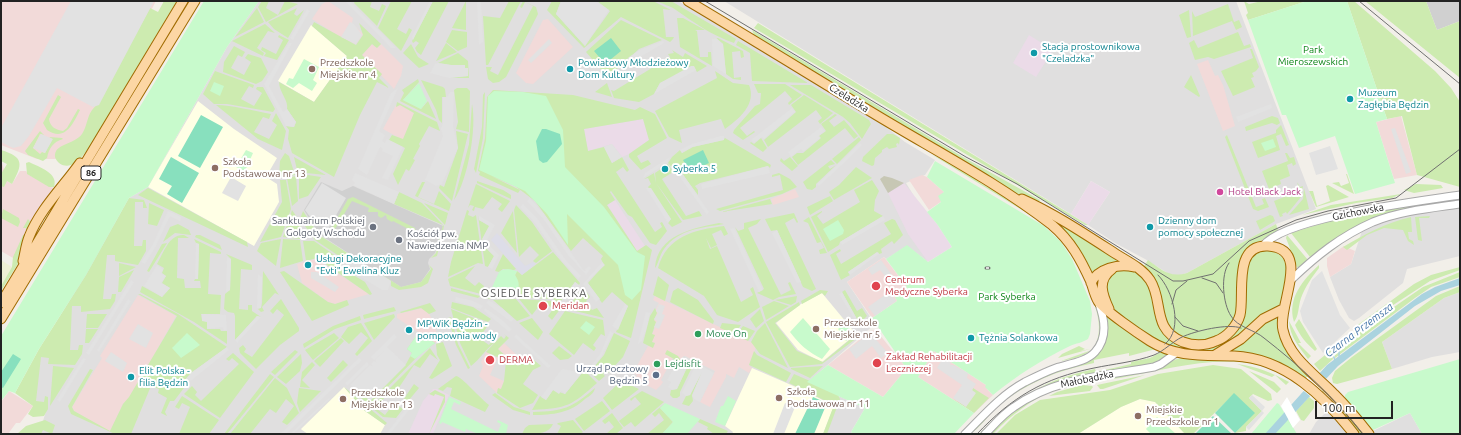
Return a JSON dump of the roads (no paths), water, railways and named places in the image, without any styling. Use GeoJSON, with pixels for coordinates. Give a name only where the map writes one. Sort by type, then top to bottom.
{"type":"FeatureCollection","features":[{"type":"Feature","properties":{"kind":"main road"},"geometry":{"type":"LineString","coordinates":[[1,303],[19,274],[28,238],[34,226],[58,189],[79,165],[96,138],[104,132],[183,1]]}},
{"type":"Feature","properties":{"kind":"main road","name":"86"},"geometry":{"type":"LineString","coordinates":[[1,319],[195,1]]}},
{"type":"Feature","properties":{"kind":"main road","name":"Czeladzka"},"geometry":{"type":"LineString","coordinates":[[688,1],[1009,195],[1051,224],[1067,239],[1076,252],[1091,283],[1098,302]]}},
{"type":"Feature","properties":{"kind":"main road","name":"Czeladzka"},"geometry":{"type":"LineString","coordinates":[[1009,195],[1048,212],[1139,269],[1145,274],[1153,285],[1159,316],[1167,330],[1178,340],[1188,344],[1208,344],[1223,338],[1235,326],[1241,309],[1243,265],[1252,251],[1263,246]]}},
{"type":"Feature","properties":{"kind":"main road"},"geometry":{"type":"LineString","coordinates":[[1263,246],[1276,248],[1286,255],[1291,266],[1291,280],[1283,309],[1281,323],[1290,349],[1308,370],[1329,389],[1369,434]]}},
{"type":"Feature","properties":{"kind":"main road"},"geometry":{"type":"LineString","coordinates":[[1091,283],[1094,276],[1099,272],[1112,268],[1125,266],[1139,269]]}},
{"type":"Feature","properties":{"kind":"main road"},"geometry":{"type":"LineString","coordinates":[[1111,312],[1102,288],[1104,277],[1112,268]]}},
{"type":"Feature","properties":{"kind":"main road"},"geometry":{"type":"LineString","coordinates":[[1098,302],[1152,342],[1176,353],[1192,356],[1235,356],[1256,359],[1276,366],[1300,380],[1320,397],[1354,434]]}},
{"type":"Feature","properties":{"kind":"main road"},"geometry":{"type":"LineString","coordinates":[[1214,356],[1242,339],[1263,319],[1283,309]]}},
{"type":"Feature","properties":{"kind":"street","name":"Gzichowska"},"geometry":{"type":"LineString","coordinates":[[1263,246],[1271,238],[1315,221],[1371,209],[1460,195]]}},
{"type":"Feature","properties":{"kind":"street","name":"Gzichowska"},"geometry":{"type":"LineString","coordinates":[[1291,280],[1330,246],[1374,222],[1416,211],[1460,204]]}},
{"type":"Feature","properties":{"kind":"street","name":"Małobądzka"},"geometry":{"type":"LineString","coordinates":[[965,434],[996,402],[1023,383],[1050,370],[1093,354],[1104,338],[1105,329],[1104,316],[1098,302]]}},
{"type":"Feature","properties":{"kind":"street","name":"Małobądzka"},"geometry":{"type":"LineString","coordinates":[[985,434],[1014,406],[1044,390],[1075,380],[1154,366],[1161,364],[1176,353]]}},
{"type":"Feature","properties":{"kind":"water"},"geometry":{"type":"Polygon","coordinates":[[[1460,278],[1460,285],[1441,291],[1415,306],[1338,366],[1275,434],[1265,434],[1327,365],[1422,294],[1435,287],[1460,278]]]}},
{"type":"Feature","properties":{"kind":"waterway","name":"Czarna Przemsza"},"geometry":{"type":"LineString","coordinates":[[1339,350],[1339,356]]}},
{"type":"Feature","properties":{"kind":"waterway","name":"Czarna Przemsza"},"geometry":{"type":"LineString","coordinates":[[1333,355],[1335,360]]}},
{"type":"Feature","properties":{"kind":"tram line"},"geometry":{"type":"LineString","coordinates":[[705,1],[966,157],[1017,184],[1173,281],[1183,281],[1213,274],[1249,241],[1296,220],[1328,211],[1396,198],[1460,149]]}},
{"type":"Feature","properties":{"kind":"tram line"},"geometry":{"type":"LineString","coordinates":[[1359,1],[1460,84]]}},
{"type":"Feature","properties":{"kind":"tram line"},"geometry":{"type":"LineString","coordinates":[[1229,263],[1224,275],[1224,297],[1228,311],[1234,320],[1260,335],[1304,371],[1329,395],[1363,434]]}},
{"type":"Feature","properties":{"kind":"tram line"},"geometry":{"type":"LineString","coordinates":[[1158,275],[1168,290],[1172,299],[1174,310],[1174,329],[1171,337],[1165,344]]}},
{"type":"Feature","properties":{"kind":"tram line"},"geometry":{"type":"LineString","coordinates":[[1202,278],[1216,283],[1223,293]]}},
{"type":"Feature","properties":{"kind":"tram line"},"geometry":{"type":"LineString","coordinates":[[1172,304],[1176,290],[1187,281]]}},
{"type":"Feature","properties":{"kind":"tram line"},"geometry":{"type":"LineString","coordinates":[[1175,317],[1183,326],[1198,331]]}},
{"type":"Feature","properties":{"kind":"tram line"},"geometry":{"type":"LineString","coordinates":[[977,434],[1003,409],[1016,399],[1060,377],[1076,372],[1154,355],[1182,337],[1195,332],[1228,326],[1241,328]]}},
{"type":"Feature","properties":{"kind":"place","name":"Stacja prostownikowa \"Czeladzka\""},"geometry":{"type":"Point","coordinates":[1034,53]}},
{"type":"Feature","properties":{"kind":"place","name":"Przedszkole Miejskie nr 4"},"geometry":{"type":"Point","coordinates":[312,69]}},
{"type":"Feature","properties":{"kind":"place","name":"Powiatowy Młodzieżowy Dom Kultury"},"geometry":{"type":"Point","coordinates":[570,69]}},
{"type":"Feature","properties":{"kind":"place","name":"Muzeum Zagłębia Będzin"},"geometry":{"type":"Point","coordinates":[1350,99]}},
{"type":"Feature","properties":{"kind":"place","name":"Szkoła Podstawowa nr 13"},"geometry":{"type":"Point","coordinates":[215,168]}},
{"type":"Feature","properties":{"kind":"place","name":"Syberka 5"},"geometry":{"type":"Point","coordinates":[665,169]}},
{"type":"Feature","properties":{"kind":"place","name":"Hotel Black Jack"},"geometry":{"type":"Point","coordinates":[1220,192]}},
{"type":"Feature","properties":{"kind":"place","name":"Sanktuarium Polskiej Golgoty Wschodu"},"geometry":{"type":"Point","coordinates":[373,227]}},
{"type":"Feature","properties":{"kind":"place","name":"Dzienny dom pomocy społecznej"},"geometry":{"type":"Point","coordinates":[1150,227]}},
{"type":"Feature","properties":{"kind":"place","name":"Kościół pw. Nawiedzenia NMP"},"geometry":{"type":"Point","coordinates":[399,240]}},
{"type":"Feature","properties":{"kind":"place","name":"Usługi Dekoracyjne \"Evti\" Ewelina Kluz"},"geometry":{"type":"Point","coordinates":[308,265]}},
{"type":"Feature","properties":{"kind":"place","name":"Centrum Medyczne Syberka"},"geometry":{"type":"Point","coordinates":[876,286]}},
{"type":"Feature","properties":{"kind":"place","name":"Meridan"},"geometry":{"type":"Point","coordinates":[543,306]}},
{"type":"Feature","properties":{"kind":"place","name":"Przedszkole Miejskie nr 5"},"geometry":{"type":"Point","coordinates":[816,329]}},
{"type":"Feature","properties":{"kind":"place","name":"MPWiK Będzin - pompownia wody"},"geometry":{"type":"Point","coordinates":[409,330]}},
{"type":"Feature","properties":{"kind":"place","name":"Move On"},"geometry":{"type":"Point","coordinates":[698,334]}},
{"type":"Feature","properties":{"kind":"place","name":"Tężnia Solankowa"},"geometry":{"type":"Point","coordinates":[971,338]}},
{"type":"Feature","properties":{"kind":"place","name":"DERMA"},"geometry":{"type":"Point","coordinates":[490,360]}},
{"type":"Feature","properties":{"kind":"place","name":"Zakład Rehabilitacji Leczniczej"},"geometry":{"type":"Point","coordinates":[877,363]}},
{"type":"Feature","properties":{"kind":"place","name":"Lejdisfit"},"geometry":{"type":"Point","coordinates":[657,364]}},
{"type":"Feature","properties":{"kind":"place","name":"Urząd Pocztowy Będzin 5"},"geometry":{"type":"Point","coordinates":[656,375]}},
{"type":"Feature","properties":{"kind":"place","name":"Elit Polska - filia Będzin"},"geometry":{"type":"Point","coordinates":[131,377]}},
{"type":"Feature","properties":{"kind":"place","name":"Szkoła Podstawowa nr 11"},"geometry":{"type":"Point","coordinates":[779,398]}},
{"type":"Feature","properties":{"kind":"place","name":"Przedszkole Miejskie nr 13"},"geometry":{"type":"Point","coordinates":[343,399]}},
{"type":"Feature","properties":{"kind":"place","name":"Miejskie Przedszkole nr 1"},"geometry":{"type":"Point","coordinates":[1138,416]}},
{"type":"Feature","properties":{"kind":"district","name":"OSIEDLE SYBERKA"},"geometry":{"type":"Point","coordinates":[534,293]}},
{"type":"Feature","properties":{"kind":"park label","name":"Park Mieroszewskich"},"geometry":{"type":"Point","coordinates":[1313,56]}},
{"type":"Feature","properties":{"kind":"park label","name":"Park Syberka"},"geometry":{"type":"Point","coordinates":[1007,297]}}]}
